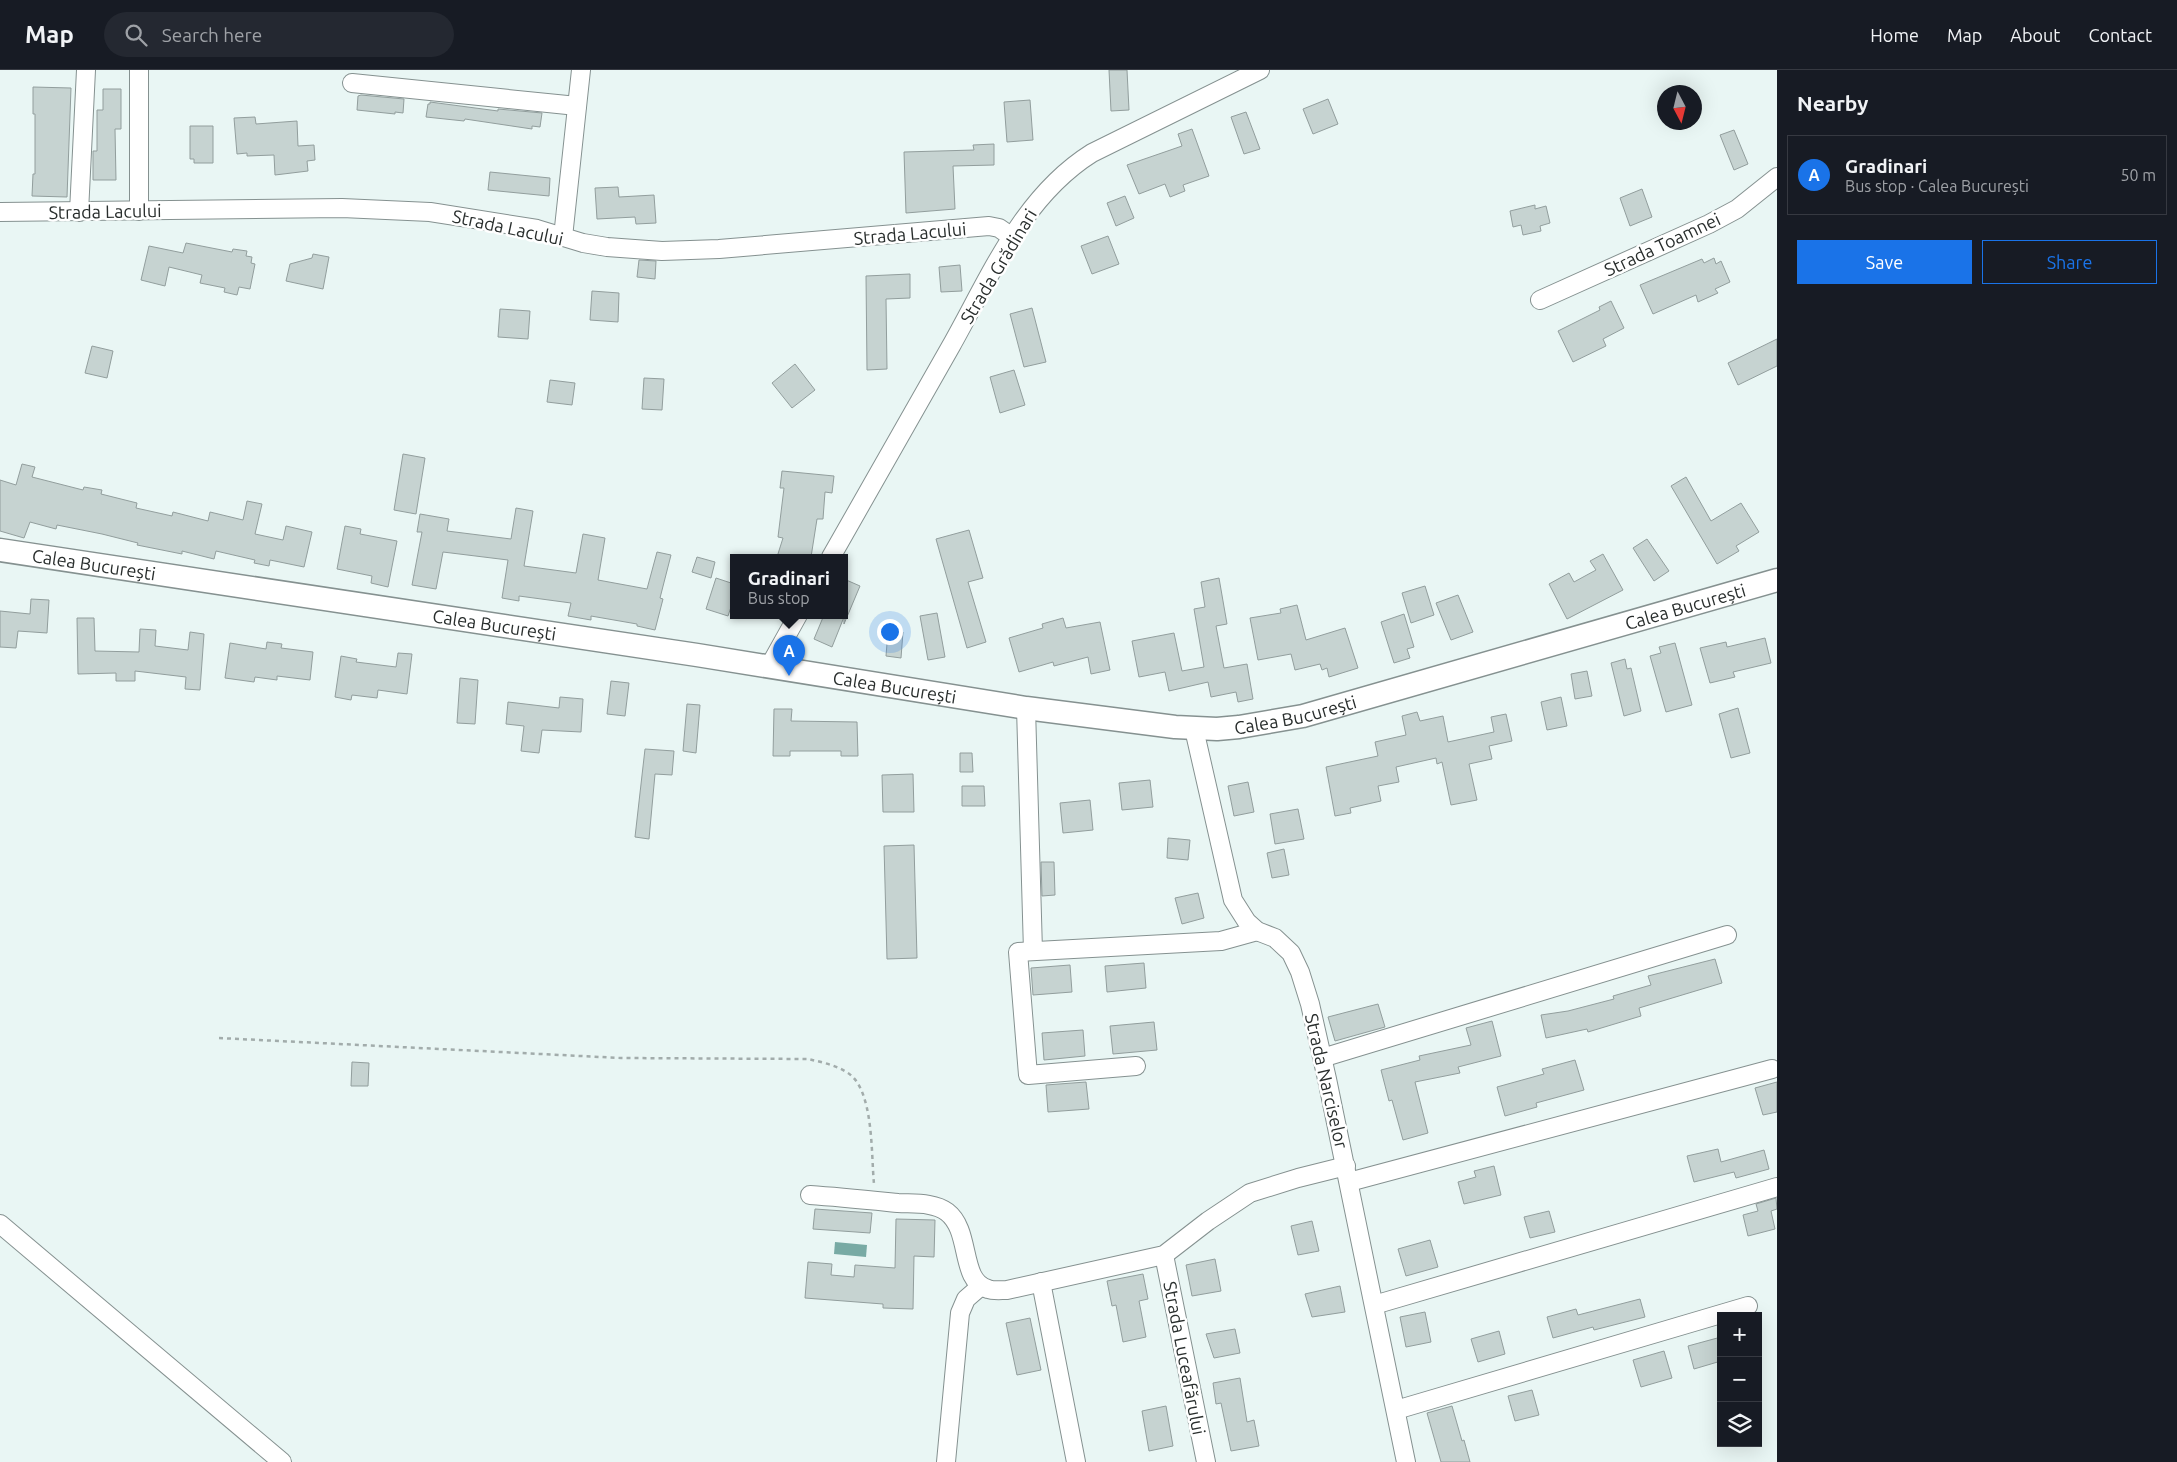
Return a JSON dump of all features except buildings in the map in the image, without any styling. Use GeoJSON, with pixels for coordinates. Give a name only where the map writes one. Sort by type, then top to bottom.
{"type":"FeatureCollection","features":[{"type":"Feature","properties":{"kind":"main road","name":"Calea București"},"geometry":{"type":"LineString","coordinates":[[0,550],[1026,708],[1194,729],[1239,727],[1303,716],[1777,580]]}},
{"type":"Feature","properties":{"kind":"street"},"geometry":{"type":"LineString","coordinates":[[79,212],[86,70]]}},
{"type":"Feature","properties":{"kind":"street"},"geometry":{"type":"LineString","coordinates":[[138,211],[139,70]]}},
{"type":"Feature","properties":{"kind":"street"},"geometry":{"type":"LineString","coordinates":[[562,237],[581,70]]}},
{"type":"Feature","properties":{"kind":"street","name":"Strada Grădinari"},"geometry":{"type":"LineString","coordinates":[[832,554],[1012,236],[1038,200],[1070,166],[1092,153],[1260,70]]}},
{"type":"Feature","properties":{"kind":"street"},"geometry":{"type":"LineString","coordinates":[[352,83],[577,106]]}},
{"type":"Feature","properties":{"kind":"street","name":"Strada Toamnei"},"geometry":{"type":"LineString","coordinates":[[1540,300],[1737,209],[1777,177]]}},
{"type":"Feature","properties":{"kind":"street","name":"Strada Lacului"},"geometry":{"type":"LineString","coordinates":[[0,212],[352,208],[430,212],[497,221],[607,247],[662,251],[719,249],[989,226],[999,228],[1012,236]]}},
{"type":"Feature","properties":{"kind":"street"},"geometry":{"type":"LineString","coordinates":[[769,667],[796,619]]}},
{"type":"Feature","properties":{"kind":"street"},"geometry":{"type":"LineString","coordinates":[[1026,708],[1033,951]]}},
{"type":"Feature","properties":{"kind":"street","name":"Strada Narciselor"},"geometry":{"type":"LineString","coordinates":[[1194,729],[1233,900],[1243,917],[1257,931],[1275,938],[1291,953],[1300,972],[1310,1004],[1348,1174],[1406,1462]]}},
{"type":"Feature","properties":{"kind":"street"},"geometry":{"type":"LineString","coordinates":[[1136,1066],[1028,1075],[1018,952],[1222,941],[1257,931]]}},
{"type":"Feature","properties":{"kind":"street"},"geometry":{"type":"LineString","coordinates":[[1322,1058],[1726,935]]}},
{"type":"Feature","properties":{"kind":"street"},"geometry":{"type":"LineString","coordinates":[[810,1195],[926,1205],[946,1211],[958,1224],[965,1246],[969,1269],[976,1284],[989,1290],[1007,1290],[1164,1255],[1208,1220],[1250,1193],[1298,1178],[1348,1174],[1772,1069]]}},
{"type":"Feature","properties":{"kind":"street"},"geometry":{"type":"LineString","coordinates":[[1374,1305],[1777,1187]]}},
{"type":"Feature","properties":{"kind":"street"},"geometry":{"type":"LineString","coordinates":[[0,1224],[282,1462]]}},
{"type":"Feature","properties":{"kind":"street","name":"Strada Luceafărului"},"geometry":{"type":"LineString","coordinates":[[1164,1255],[1206,1462]]}},
{"type":"Feature","properties":{"kind":"street"},"geometry":{"type":"LineString","coordinates":[[1041,1282],[1076,1462]]}},
{"type":"Feature","properties":{"kind":"street"},"geometry":{"type":"LineString","coordinates":[[946,1462],[960,1313],[966,1299],[981,1286]]}},
{"type":"Feature","properties":{"kind":"street"},"geometry":{"type":"LineString","coordinates":[[1396,1410],[1748,1306]]}},
{"type":"Feature","properties":{"kind":"path"},"geometry":{"type":"LineString","coordinates":[[219,1038],[621,1058],[808,1059],[830,1064],[849,1073],[861,1087],[867,1102],[875,1200]]}},
{"type":"Feature","properties":{"kind":"water"},"geometry":{"type":"Polygon","coordinates":[[[835,1242],[867,1245],[866,1257],[834,1254],[835,1242]]]}},
{"type":"Feature","properties":{"kind":"place","name":"Gradinari"},"geometry":{"type":"Point","coordinates":[789,676]}}]}
